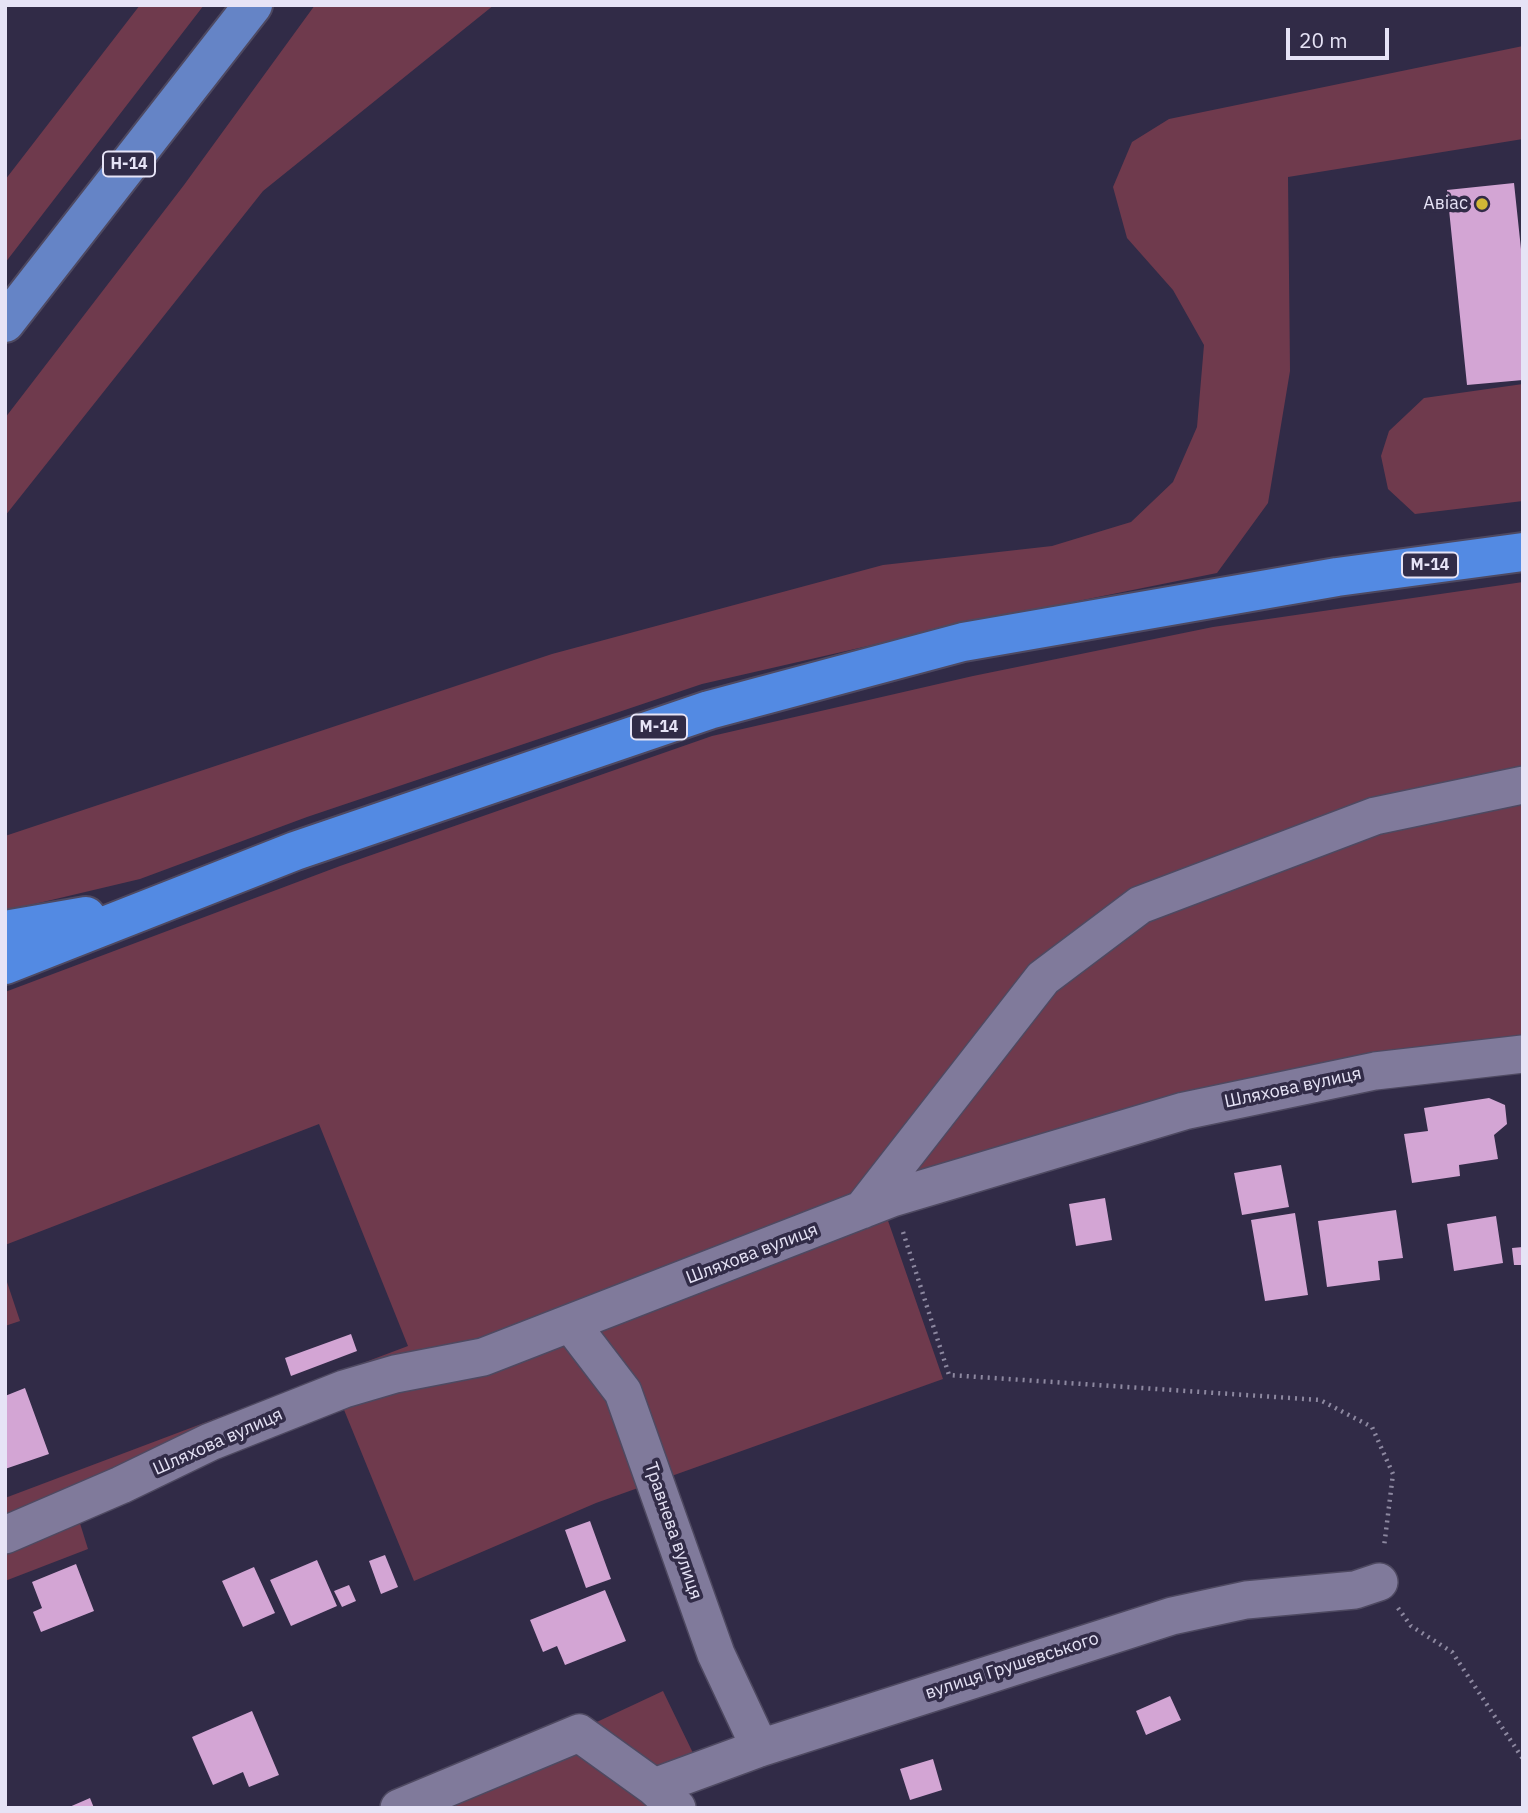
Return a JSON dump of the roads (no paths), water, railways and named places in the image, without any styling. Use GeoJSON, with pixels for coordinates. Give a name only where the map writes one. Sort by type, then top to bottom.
{"type":"FeatureCollection","features":[{"type":"Feature","properties":{"kind":"highway","name":"М-14"},"geometry":{"type":"LineString","coordinates":[[5,965],[295,851],[709,710],[963,642],[1337,577],[1523,552]]}},
{"type":"Feature","properties":{"kind":"highway"},"geometry":{"type":"LineString","coordinates":[[5,930],[164,903]]}},
{"type":"Feature","properties":{"kind":"main road","name":"Н-14"},"geometry":{"type":"LineString","coordinates":[[5,323],[253,5]]}},
{"type":"Feature","properties":{"kind":"street"},"geometry":{"type":"LineString","coordinates":[[859,1213],[1042,978],[1140,905],[1375,816],[1523,785]]}},
{"type":"Feature","properties":{"kind":"street","name":"Шляхова вулиця"},"geometry":{"type":"LineString","coordinates":[[5,1535],[121,1485],[210,1442],[344,1389],[395,1374],[483,1357],[892,1198],[1184,1111],[1375,1071],[1523,1054]]}},
{"type":"Feature","properties":{"kind":"street","name":"Травнева вулиця"},"geometry":{"type":"LineString","coordinates":[[571,1324],[623,1392],[716,1654],[760,1748]]}},
{"type":"Feature","properties":{"kind":"street","name":"вулиця Грушевського"},"geometry":{"type":"LineString","coordinates":[[665,1797],[760,1748],[1172,1616],[1246,1600],[1355,1590],[1379,1582]]}},
{"type":"Feature","properties":{"kind":"street"},"geometry":{"type":"LineString","coordinates":[[399,1808],[579,1733],[665,1797]]}},
{"type":"Feature","properties":{"kind":"place","name":"Авіас"},"geometry":{"type":"Point","coordinates":[1482,204]}}]}
